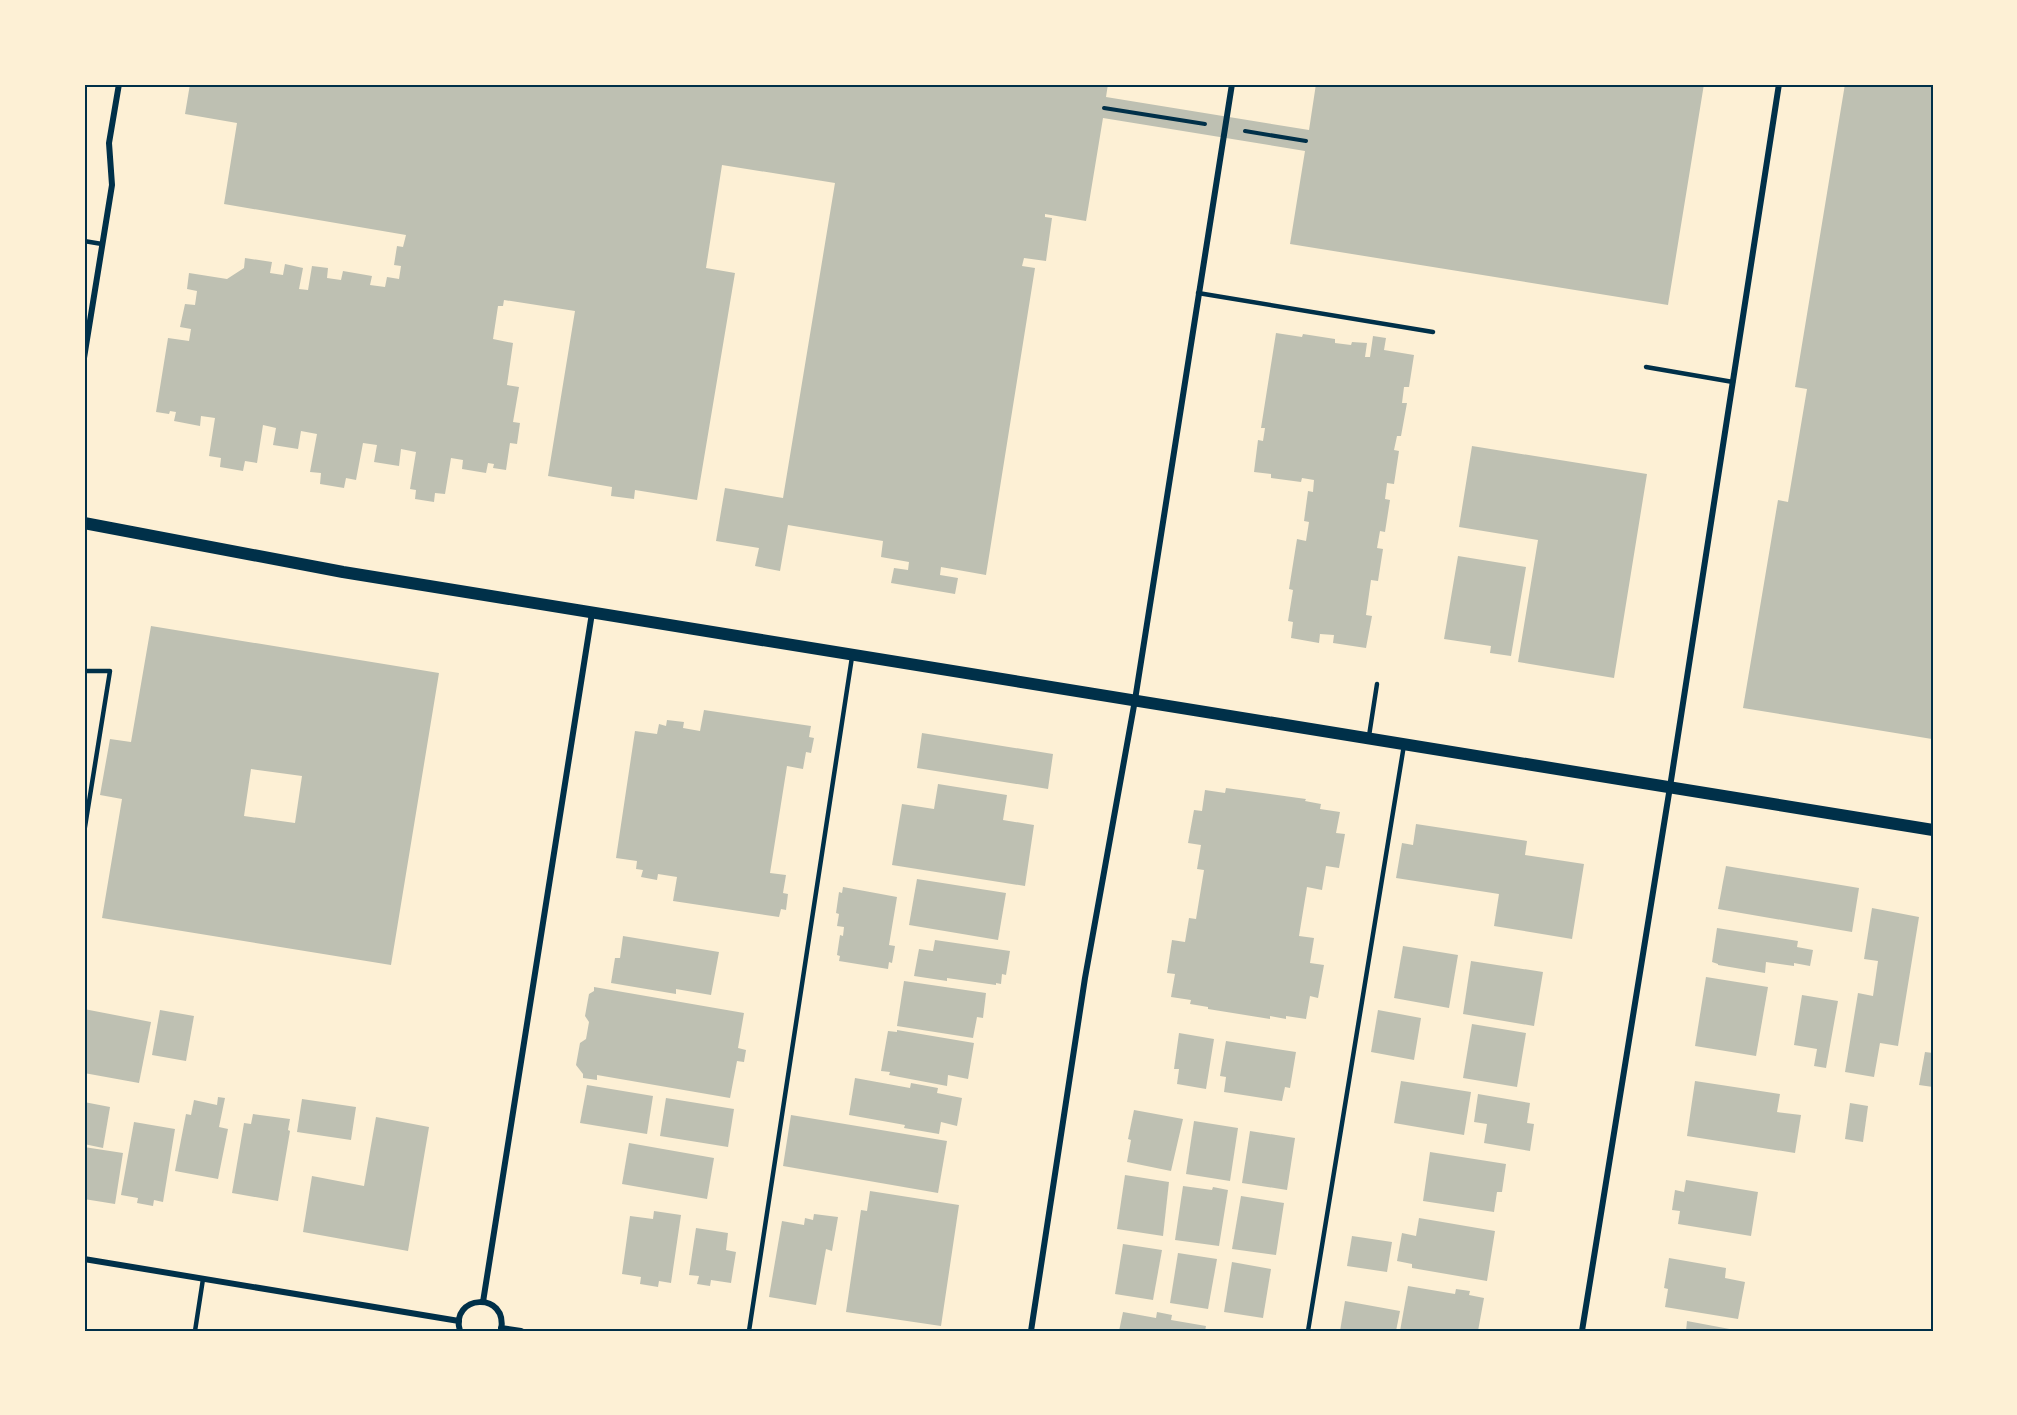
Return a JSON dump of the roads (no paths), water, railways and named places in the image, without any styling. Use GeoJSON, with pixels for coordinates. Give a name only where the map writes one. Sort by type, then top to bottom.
{"type":"FeatureCollection","features":[{"type":"Feature","properties":{"kind":"main road"},"geometry":{"type":"LineString","coordinates":[[84,523],[343,572],[1933,830]]}},
{"type":"Feature","properties":{"kind":"street"},"geometry":{"type":"LineString","coordinates":[[84,358],[112,185],[110,143],[119,84]]}},
{"type":"Feature","properties":{"kind":"street"},"geometry":{"type":"LineString","coordinates":[[1031,1331],[1085,978],[1135,700],[1232,84]]}},
{"type":"Feature","properties":{"kind":"street"},"geometry":{"type":"LineString","coordinates":[[1582,1331],[1670,787],[1779,84]]}},
{"type":"Feature","properties":{"kind":"street"},"geometry":{"type":"LineString","coordinates":[[483,1302],[592,612]]}},
{"type":"Feature","properties":{"kind":"street"},"geometry":{"type":"LineString","coordinates":[[84,1259],[459,1321]]}},
{"type":"Feature","properties":{"kind":"street"},"geometry":{"type":"LineString","coordinates":[[460,1331],[461,1312],[472,1303],[483,1302],[493,1305],[498,1311],[501,1317],[501,1329],[521,1331]]}},
{"type":"Feature","properties":{"kind":"lane"},"geometry":{"type":"LineString","coordinates":[[84,241],[102,244]]}},
{"type":"Feature","properties":{"kind":"lane"},"geometry":{"type":"LineString","coordinates":[[1198,293],[1433,332]]}},
{"type":"Feature","properties":{"kind":"lane"},"geometry":{"type":"LineString","coordinates":[[1646,368],[1732,382]]}},
{"type":"Feature","properties":{"kind":"lane"},"geometry":{"type":"LineString","coordinates":[[749,1331],[853,654]]}},
{"type":"Feature","properties":{"kind":"lane"},"geometry":{"type":"LineString","coordinates":[[84,671],[110,671],[84,832]]}},
{"type":"Feature","properties":{"kind":"lane"},"geometry":{"type":"LineString","coordinates":[[1369,739],[1377,684]]}},
{"type":"Feature","properties":{"kind":"lane"},"geometry":{"type":"LineString","coordinates":[[1308,1331],[1404,744]]}},
{"type":"Feature","properties":{"kind":"lane"},"geometry":{"type":"LineString","coordinates":[[195,1331],[203,1280]]}}]}
